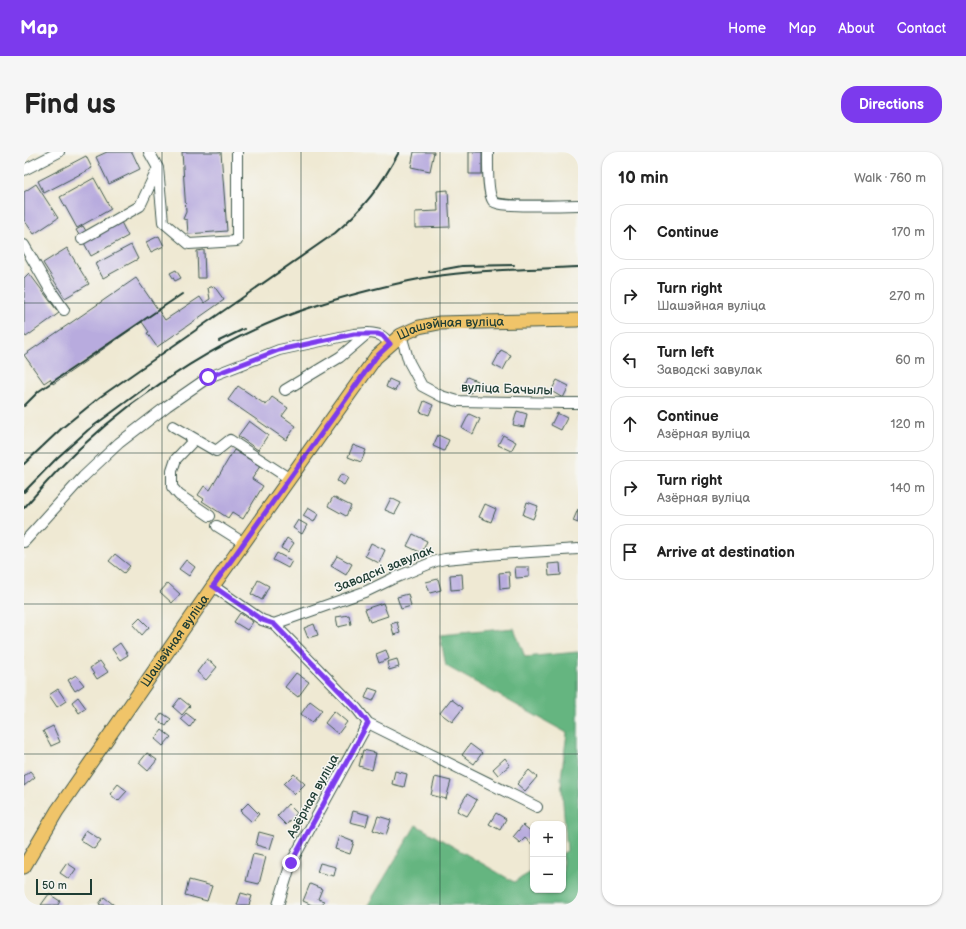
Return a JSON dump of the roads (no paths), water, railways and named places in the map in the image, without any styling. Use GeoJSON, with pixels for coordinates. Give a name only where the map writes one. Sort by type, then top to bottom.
{"type":"FeatureCollection","features":[{"type":"Feature","properties":{"kind":"main road","name":"Шашэйная вуліца"},"geometry":{"type":"LineString","coordinates":[[24,867],[58,811],[213,586],[376,357],[390,344],[419,326],[439,323],[578,320]]}},
{"type":"Feature","properties":{"kind":"street"},"geometry":{"type":"LineString","coordinates":[[24,170],[59,152]]}},
{"type":"Feature","properties":{"kind":"street"},"geometry":{"type":"LineString","coordinates":[[149,152],[158,168],[163,222],[189,244],[237,242],[237,152]]}},
{"type":"Feature","properties":{"kind":"street"},"geometry":{"type":"LineString","coordinates":[[488,152],[490,194],[492,201],[495,203],[509,205],[578,205]]}},
{"type":"Feature","properties":{"kind":"street"},"geometry":{"type":"LineString","coordinates":[[82,239],[140,206],[158,168]]}},
{"type":"Feature","properties":{"kind":"street"},"geometry":{"type":"LineString","coordinates":[[24,245],[49,288],[64,310]]}},
{"type":"Feature","properties":{"kind":"street"},"geometry":{"type":"LineString","coordinates":[[285,390],[340,357],[368,333]]}},
{"type":"Feature","properties":{"kind":"street"},"geometry":{"type":"LineString","coordinates":[[24,542],[83,477],[119,443],[208,377],[279,350],[354,334],[378,334],[383,336],[390,344]]}},
{"type":"Feature","properties":{"kind":"street","name":"вуліца Бачылы"},"geometry":{"type":"LineString","coordinates":[[402,336],[409,362],[422,386],[441,396],[458,401],[578,402]]}},
{"type":"Feature","properties":{"kind":"street"},"geometry":{"type":"LineString","coordinates":[[173,426],[216,451],[230,440],[290,479]]}},
{"type":"Feature","properties":{"kind":"street"},"geometry":{"type":"LineString","coordinates":[[195,439],[176,459],[172,471],[172,487],[178,495],[210,516]]}},
{"type":"Feature","properties":{"kind":"street"},"geometry":{"type":"LineString","coordinates":[[216,526],[244,543]]}},
{"type":"Feature","properties":{"kind":"street","name":"Заводскі завулак"},"geometry":{"type":"LineString","coordinates":[[274,624],[367,591],[436,561],[499,554],[578,549]]}},
{"type":"Feature","properties":{"kind":"street"},"geometry":{"type":"LineString","coordinates":[[213,586],[262,620],[274,624],[357,709],[368,723],[537,807]]}},
{"type":"Feature","properties":{"kind":"street","name":"Азёрная вуліца"},"geometry":{"type":"LineString","coordinates":[[278,905],[291,863],[368,723]]}},
{"type":"Feature","properties":{"kind":"railway"},"geometry":{"type":"LineString","coordinates":[[24,464],[62,428],[100,397],[335,233],[355,215],[371,196],[399,152]]}},
{"type":"Feature","properties":{"kind":"railway"},"geometry":{"type":"LineString","coordinates":[[429,272],[462,266],[514,265]]}},
{"type":"Feature","properties":{"kind":"railway"},"geometry":{"type":"LineString","coordinates":[[24,508],[65,462],[132,404],[160,384],[220,347],[283,317],[361,292],[430,277],[472,272],[578,267]]}},
{"type":"Feature","properties":{"kind":"railway"},"geometry":{"type":"LineString","coordinates":[[24,406],[39,391],[182,294]]}},
{"type":"Feature","properties":{"kind":"railway"},"geometry":{"type":"LineString","coordinates":[[219,341],[244,329]]}},
{"type":"Feature","properties":{"kind":"railway"},"geometry":{"type":"LineString","coordinates":[[24,492],[57,458],[88,430],[149,385]]}}]}
